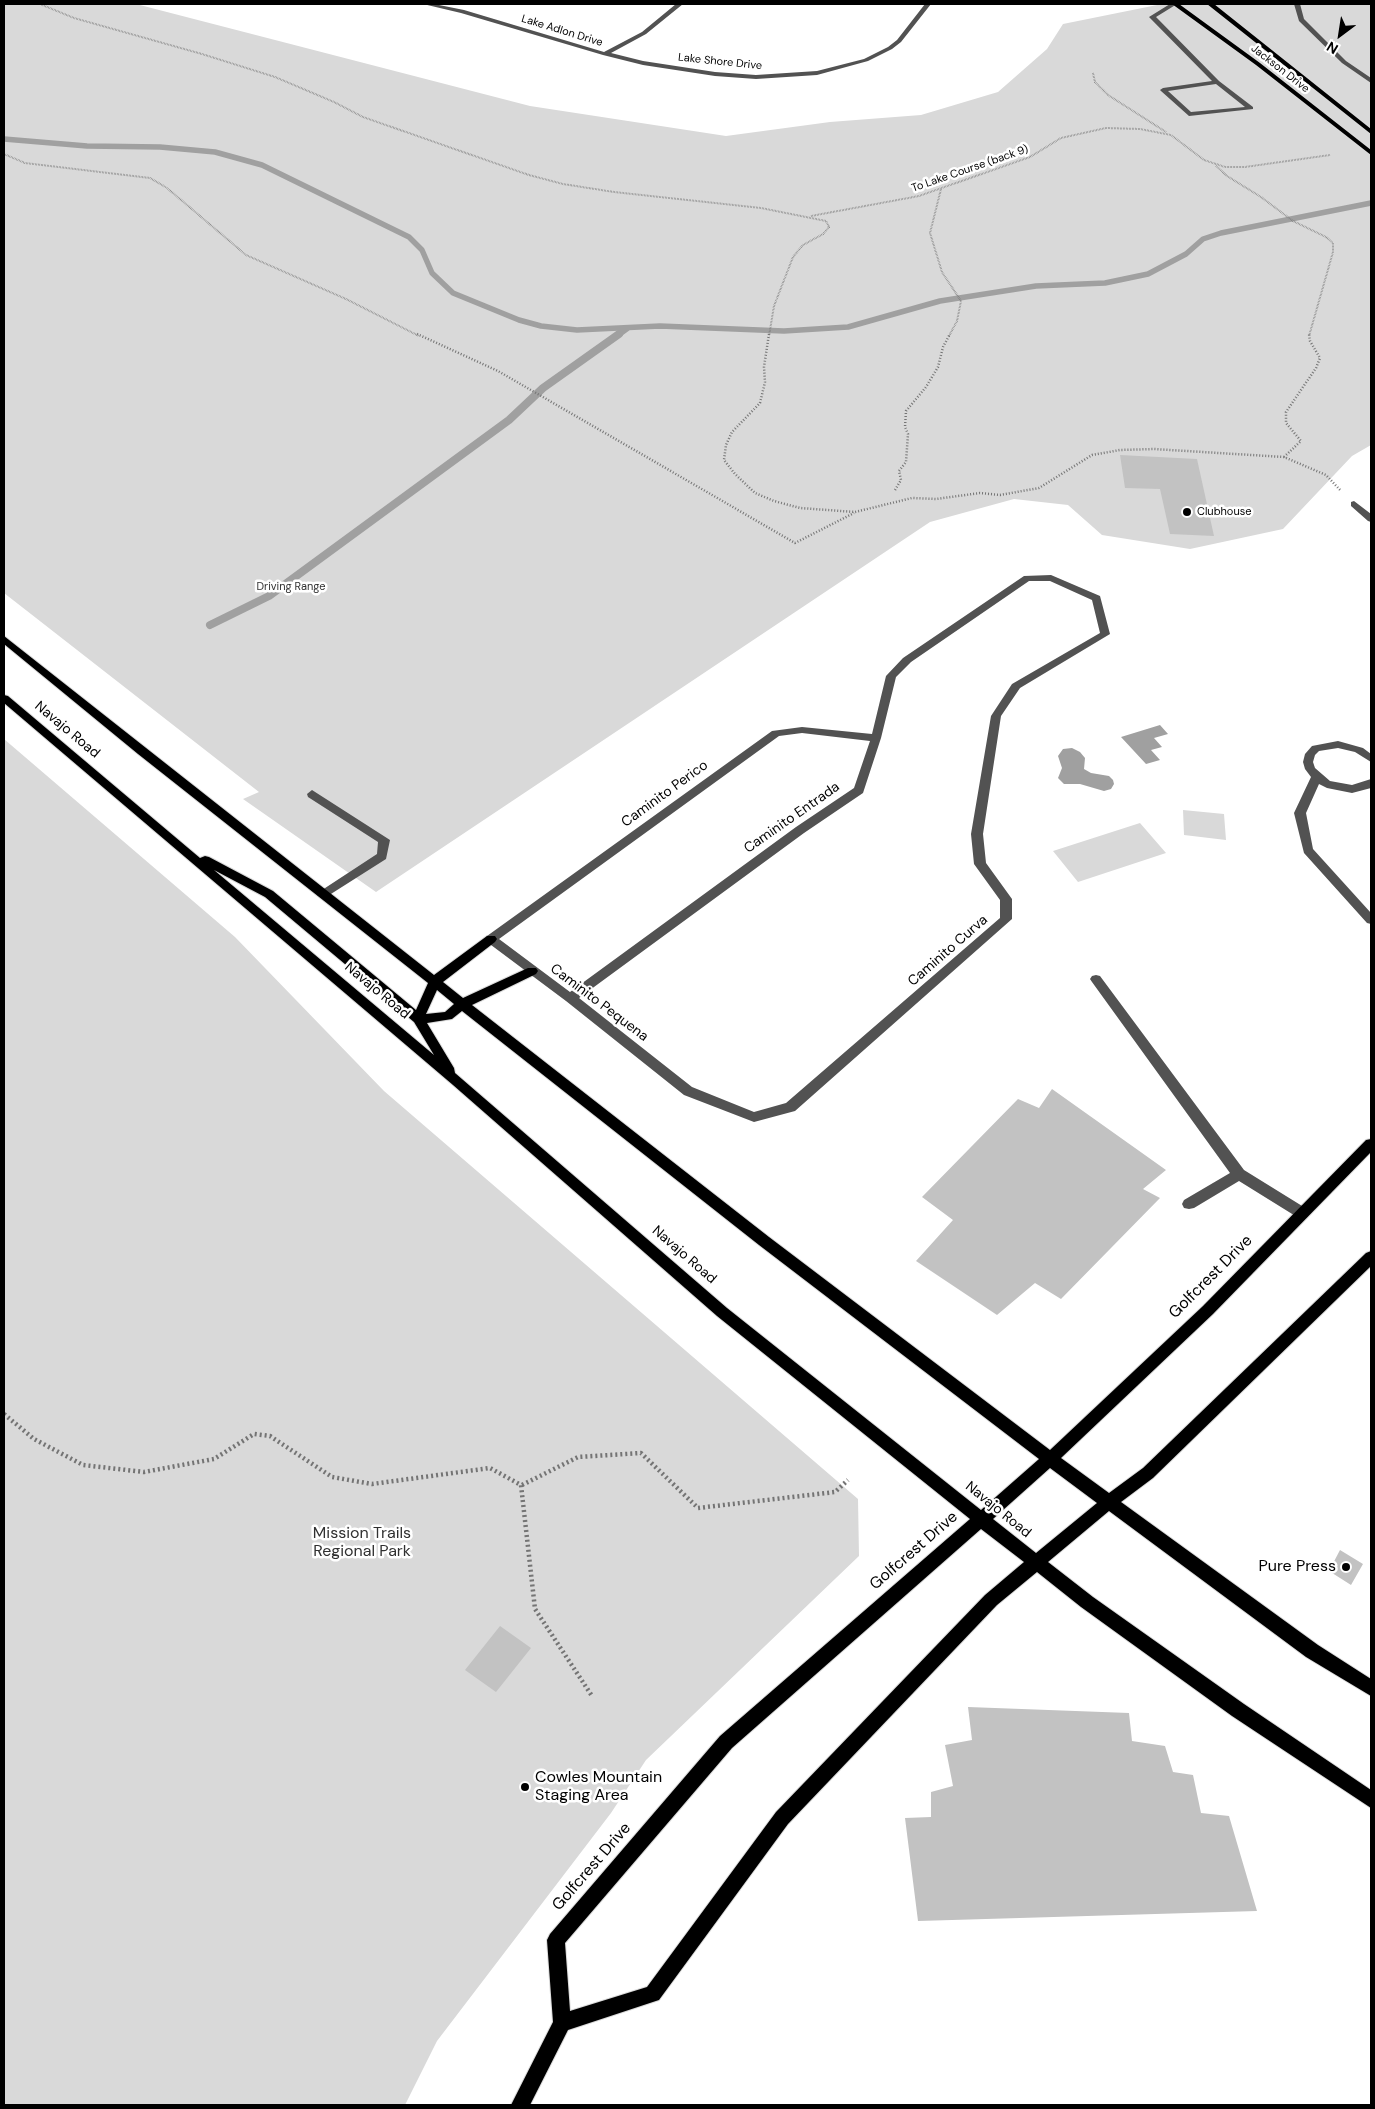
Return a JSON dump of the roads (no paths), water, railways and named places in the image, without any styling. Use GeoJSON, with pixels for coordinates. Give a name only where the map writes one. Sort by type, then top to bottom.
{"type":"FeatureCollection","features":[{"type":"Feature","properties":{"kind":"main road","name":"Jackson Drive"},"geometry":{"type":"LineString","coordinates":[[1175,4],[1258,64],[1371,153]]}},
{"type":"Feature","properties":{"kind":"main road","name":"Jackson Drive"},"geometry":{"type":"LineString","coordinates":[[1210,4],[1371,132]]}},
{"type":"Feature","properties":{"kind":"main road"},"geometry":{"type":"LineString","coordinates":[[4,639],[142,752],[764,1240],[1109,1502],[1312,1651],[1371,1688]]}},
{"type":"Feature","properties":{"kind":"main road","name":"Navajo Road"},"geometry":{"type":"LineString","coordinates":[[4,698],[457,1082],[722,1312],[1035,1563],[1238,1710],[1371,1800]]}},
{"type":"Feature","properties":{"kind":"main road"},"geometry":{"type":"LineString","coordinates":[[183,848],[269,894],[418,1019],[457,1082]]}},
{"type":"Feature","properties":{"kind":"main road"},"geometry":{"type":"LineString","coordinates":[[418,1019],[434,982],[491,939]]}},
{"type":"Feature","properties":{"kind":"main road"},"geometry":{"type":"LineString","coordinates":[[418,1019],[448,1016],[462,1004],[532,971]]}},
{"type":"Feature","properties":{"kind":"main road","name":"Golfcrest Drive"},"geometry":{"type":"LineString","coordinates":[[562,2023],[556,1940],[726,1742],[1051,1458],[1208,1310],[1371,1144]]}},
{"type":"Feature","properties":{"kind":"main road"},"geometry":{"type":"LineString","coordinates":[[520,2105],[562,2023],[652,1994],[782,1818],[991,1600],[1148,1472],[1371,1257]]}},
{"type":"Feature","properties":{"kind":"street","name":"Lake Adlon Drive"},"geometry":{"type":"LineString","coordinates":[[426,4],[462,11],[605,54]]}},
{"type":"Feature","properties":{"kind":"street"},"geometry":{"type":"LineString","coordinates":[[605,54],[644,33],[680,4]]}},
{"type":"Feature","properties":{"kind":"street","name":"Lake Shore Drive"},"geometry":{"type":"LineString","coordinates":[[605,54],[643,63],[735,76],[777,76],[817,73],[859,63],[890,48],[899,41],[928,4]]}},
{"type":"Feature","properties":{"kind":"street"},"geometry":{"type":"LineString","coordinates":[[1175,4],[1152,17],[1217,82],[1251,108],[1189,114],[1163,90],[1217,82]]}},
{"type":"Feature","properties":{"kind":"street"},"geometry":{"type":"LineString","coordinates":[[1297,4],[1301,20],[1344,62],[1371,81]]}},
{"type":"Feature","properties":{"kind":"street"},"geometry":{"type":"LineString","coordinates":[[1354,504],[1371,519]]}},
{"type":"Feature","properties":{"kind":"street","name":"Caminito Curva"},"geometry":{"type":"LineString","coordinates":[[688,1091],[754,1117],[790,1107],[1006,919],[1006,899],[980,864],[977,834],[996,716],[1016,686],[1105,634],[1097,598],[1051,578],[1027,578],[1016,585]]}},
{"type":"Feature","properties":{"kind":"street","name":"Caminito Entrada"},"geometry":{"type":"LineString","coordinates":[[570,998],[800,830],[859,790],[876,738],[891,676],[907,660],[1016,585]]}},
{"type":"Feature","properties":{"kind":"street","name":"Caminito Perico"},"geometry":{"type":"LineString","coordinates":[[491,939],[776,733],[802,730],[876,738]]}},
{"type":"Feature","properties":{"kind":"street"},"geometry":{"type":"LineString","coordinates":[[1370,756],[1348,746],[1338,744],[1316,748],[1310,754],[1308,762],[1310,770],[1317,777],[1339,788],[1352,789],[1364,787],[1371,783]]}},
{"type":"Feature","properties":{"kind":"street"},"geometry":{"type":"LineString","coordinates":[[1317,777],[1300,813],[1308,850],[1371,920]]}},
{"type":"Feature","properties":{"kind":"street"},"geometry":{"type":"LineString","coordinates":[[312,794],[384,840],[382,856],[323,895]]}},
{"type":"Feature","properties":{"kind":"street","name":"Caminito Pequena"},"geometry":{"type":"LineString","coordinates":[[491,939],[570,998],[688,1091]]}},
{"type":"Feature","properties":{"kind":"street"},"geometry":{"type":"LineString","coordinates":[[1096,979],[1239,1174],[1302,1213]]}},
{"type":"Feature","properties":{"kind":"street"},"geometry":{"type":"LineString","coordinates":[[1189,1204],[1239,1174]]}},
{"type":"Feature","properties":{"kind":"waterway"},"geometry":{"type":"LineString","coordinates":[[4,139],[87,146],[160,147],[215,152],[262,165],[409,237],[422,250],[432,273],[453,293],[519,320],[541,326],[577,330],[660,326],[784,331],[848,327],[940,301],[1036,286],[1105,283],[1148,274],[1186,254],[1203,239],[1221,233],[1371,203]]}},
{"type":"Feature","properties":{"kind":"waterway"},"geometry":{"type":"LineString","coordinates":[[617,336],[628,328]]}},
{"type":"Feature","properties":{"kind":"waterway"},"geometry":{"type":"LineString","coordinates":[[210,625],[269,596],[509,420],[543,388],[619,334]]}},
{"type":"Feature","properties":{"kind":"place","name":"Clubhouse"},"geometry":{"type":"Point","coordinates":[1187,512]}},
{"type":"Feature","properties":{"kind":"place","name":"Pure Press"},"geometry":{"type":"Point","coordinates":[1346,1567]}},
{"type":"Feature","properties":{"kind":"place","name":"Cowles Mountain Staging Area"},"geometry":{"type":"Point","coordinates":[525,1787]}},
{"type":"Feature","properties":{"kind":"park label","name":"Driving Range"},"geometry":{"type":"Point","coordinates":[291,587]}},
{"type":"Feature","properties":{"kind":"park label","name":"Mission Trails Regional Park"},"geometry":{"type":"Point","coordinates":[362,1543]}}]}
